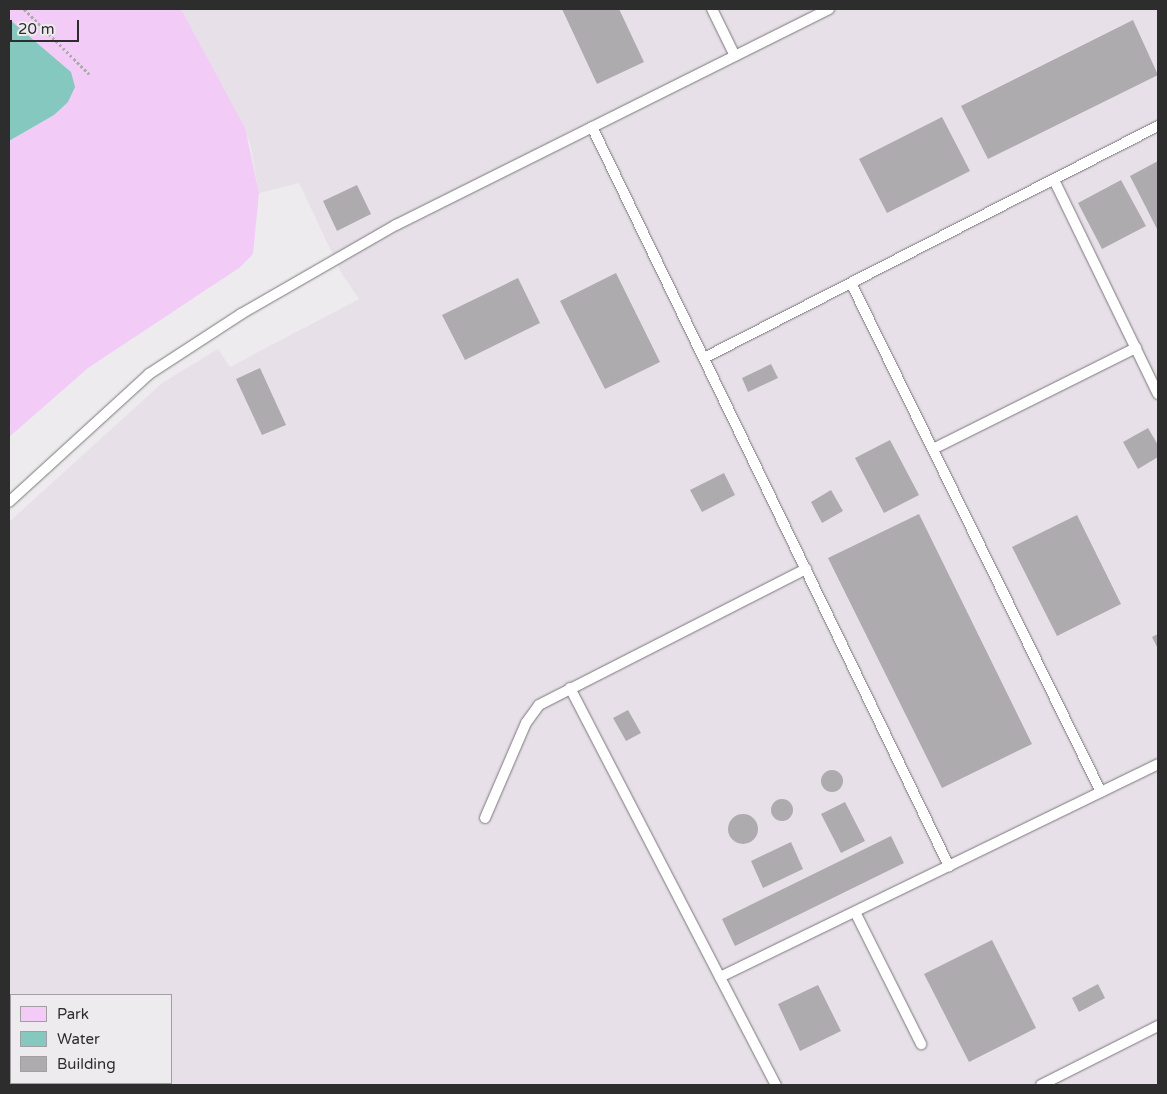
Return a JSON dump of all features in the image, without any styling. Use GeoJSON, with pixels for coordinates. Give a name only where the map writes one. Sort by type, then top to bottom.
{"type":"FeatureCollection","features":[{"type":"Feature","properties":{"kind":"lane"},"geometry":{"type":"LineString","coordinates":[[712,9],[735,56]]}},
{"type":"Feature","properties":{"kind":"lane"},"geometry":{"type":"LineString","coordinates":[[9,502],[149,374],[242,314],[396,225],[829,9]]}},
{"type":"Feature","properties":{"kind":"lane"},"geometry":{"type":"LineString","coordinates":[[704,358],[1158,126]]}},
{"type":"Feature","properties":{"kind":"lane"},"geometry":{"type":"LineString","coordinates":[[592,127],[949,866]]}},
{"type":"Feature","properties":{"kind":"lane"},"geometry":{"type":"LineString","coordinates":[[1054,180],[1158,394]]}},
{"type":"Feature","properties":{"kind":"lane"},"geometry":{"type":"LineString","coordinates":[[851,283],[1101,792]]}},
{"type":"Feature","properties":{"kind":"lane"},"geometry":{"type":"LineString","coordinates":[[933,450],[1136,348]]}},
{"type":"Feature","properties":{"kind":"lane"},"geometry":{"type":"LineString","coordinates":[[485,818],[532,712],[551,697],[806,569]]}},
{"type":"Feature","properties":{"kind":"lane"},"geometry":{"type":"LineString","coordinates":[[570,688],[776,1085]]}},
{"type":"Feature","properties":{"kind":"lane"},"geometry":{"type":"LineString","coordinates":[[720,977],[1158,764]]}},
{"type":"Feature","properties":{"kind":"lane"},"geometry":{"type":"LineString","coordinates":[[855,912],[921,1044]]}},
{"type":"Feature","properties":{"kind":"lane"},"geometry":{"type":"LineString","coordinates":[[1041,1085],[1158,1026]]}},
{"type":"Feature","properties":{"kind":"path"},"geometry":{"type":"LineString","coordinates":[[24,9],[90,74]]}},
{"type":"Feature","properties":{"kind":"shaded area"},"geometry":{"type":"Polygon","coordinates":[[[180,9],[1158,9],[1158,1085],[9,1085],[9,522],[162,383],[218,349],[230,367],[359,299],[342,274],[299,183],[259,193],[250,143],[180,9]]]}},
{"type":"Feature","properties":{"kind":"green space"},"geometry":{"type":"Polygon","coordinates":[[[9,9],[181,9],[245,128],[259,193],[253,254],[239,268],[88,368],[9,437],[9,141],[54,115],[71,72],[9,19],[9,9]]]}},
{"type":"Feature","properties":{"kind":"water"},"geometry":{"type":"Polygon","coordinates":[[[9,19],[71,72],[75,87],[68,102],[54,115],[9,141],[9,19]]]}},
{"type":"Feature","properties":{"kind":"building"},"geometry":{"type":"Polygon","coordinates":[[[562,9],[619,9],[644,62],[597,84],[562,9]]]}},
{"type":"Feature","properties":{"kind":"building"},"geometry":{"type":"Polygon","coordinates":[[[1133,20],[1158,75],[988,159],[961,106],[1133,20]]]}},
{"type":"Feature","properties":{"kind":"building"},"geometry":{"type":"Polygon","coordinates":[[[942,117],[970,171],[887,213],[859,159],[942,117]]]}},
{"type":"Feature","properties":{"kind":"building"},"geometry":{"type":"Polygon","coordinates":[[[1158,161],[1158,231],[1130,176],[1158,161]]]}},
{"type":"Feature","properties":{"kind":"building"},"geometry":{"type":"Polygon","coordinates":[[[1121,180],[1146,226],[1102,249],[1078,203],[1121,180]]]}},
{"type":"Feature","properties":{"kind":"building"},"geometry":{"type":"Polygon","coordinates":[[[357,185],[371,214],[337,231],[323,201],[357,185]]]}},
{"type":"Feature","properties":{"kind":"building"},"geometry":{"type":"Polygon","coordinates":[[[616,273],[660,362],[605,389],[560,301],[616,273]]]}},
{"type":"Feature","properties":{"kind":"building"},"geometry":{"type":"Polygon","coordinates":[[[518,278],[540,323],[465,360],[442,315],[518,278]]]}},
{"type":"Feature","properties":{"kind":"building"},"geometry":{"type":"Polygon","coordinates":[[[771,364],[778,378],[748,392],[742,378],[771,364]]]}},
{"type":"Feature","properties":{"kind":"building"},"geometry":{"type":"Polygon","coordinates":[[[260,368],[286,425],[262,435],[236,379],[260,368]]]}},
{"type":"Feature","properties":{"kind":"building"},"geometry":{"type":"Polygon","coordinates":[[[1148,428],[1158,445],[1158,457],[1138,469],[1123,442],[1148,428]]]}},
{"type":"Feature","properties":{"kind":"building"},"geometry":{"type":"Polygon","coordinates":[[[890,440],[919,495],[884,513],[855,458],[890,440]]]}},
{"type":"Feature","properties":{"kind":"building"},"geometry":{"type":"Polygon","coordinates":[[[724,473],[735,495],[702,512],[690,490],[724,473]]]}},
{"type":"Feature","properties":{"kind":"building"},"geometry":{"type":"Polygon","coordinates":[[[831,490],[843,511],[822,523],[811,502],[831,490]]]}},
{"type":"Feature","properties":{"kind":"building"},"geometry":{"type":"Polygon","coordinates":[[[919,514],[1032,744],[942,788],[828,558],[919,514]]]}},
{"type":"Feature","properties":{"kind":"building"},"geometry":{"type":"Polygon","coordinates":[[[1077,515],[1121,604],[1057,636],[1012,547],[1077,515]]]}},
{"type":"Feature","properties":{"kind":"building"},"geometry":{"type":"Polygon","coordinates":[[[1158,634],[1158,649],[1152,637],[1158,634]]]}},
{"type":"Feature","properties":{"kind":"building"},"geometry":{"type":"Polygon","coordinates":[[[628,710],[641,733],[626,741],[613,718],[628,710]]]}},
{"type":"Feature","properties":{"kind":"building"},"geometry":{"type":"Polygon","coordinates":[[[832,770],[840,773],[843,781],[840,789],[832,792],[824,789],[821,781],[824,773],[832,770]]]}},
{"type":"Feature","properties":{"kind":"building"},"geometry":{"type":"Polygon","coordinates":[[[782,799],[790,802],[793,810],[790,818],[782,821],[774,818],[771,810],[774,802],[782,799]]]}},
{"type":"Feature","properties":{"kind":"building"},"geometry":{"type":"Polygon","coordinates":[[[845,802],[865,841],[841,853],[821,814],[845,802]]]}},
{"type":"Feature","properties":{"kind":"building"},"geometry":{"type":"Polygon","coordinates":[[[743,814],[754,818],[758,829],[754,840],[743,844],[732,840],[728,829],[732,818],[743,814]]]}},
{"type":"Feature","properties":{"kind":"building"},"geometry":{"type":"Polygon","coordinates":[[[891,836],[904,863],[735,946],[722,919],[891,836]]]}},
{"type":"Feature","properties":{"kind":"building"},"geometry":{"type":"Polygon","coordinates":[[[791,842],[803,869],[763,888],[751,861],[791,842]]]}},
{"type":"Feature","properties":{"kind":"building"},"geometry":{"type":"Polygon","coordinates":[[[992,940],[1036,1028],[969,1062],[924,974],[992,940]]]}},
{"type":"Feature","properties":{"kind":"building"},"geometry":{"type":"Polygon","coordinates":[[[1098,984],[1105,998],[1079,1012],[1072,998],[1098,984]]]}},
{"type":"Feature","properties":{"kind":"building"},"geometry":{"type":"Polygon","coordinates":[[[818,985],[841,1031],[800,1051],[778,1004],[818,985]]]}}]}
